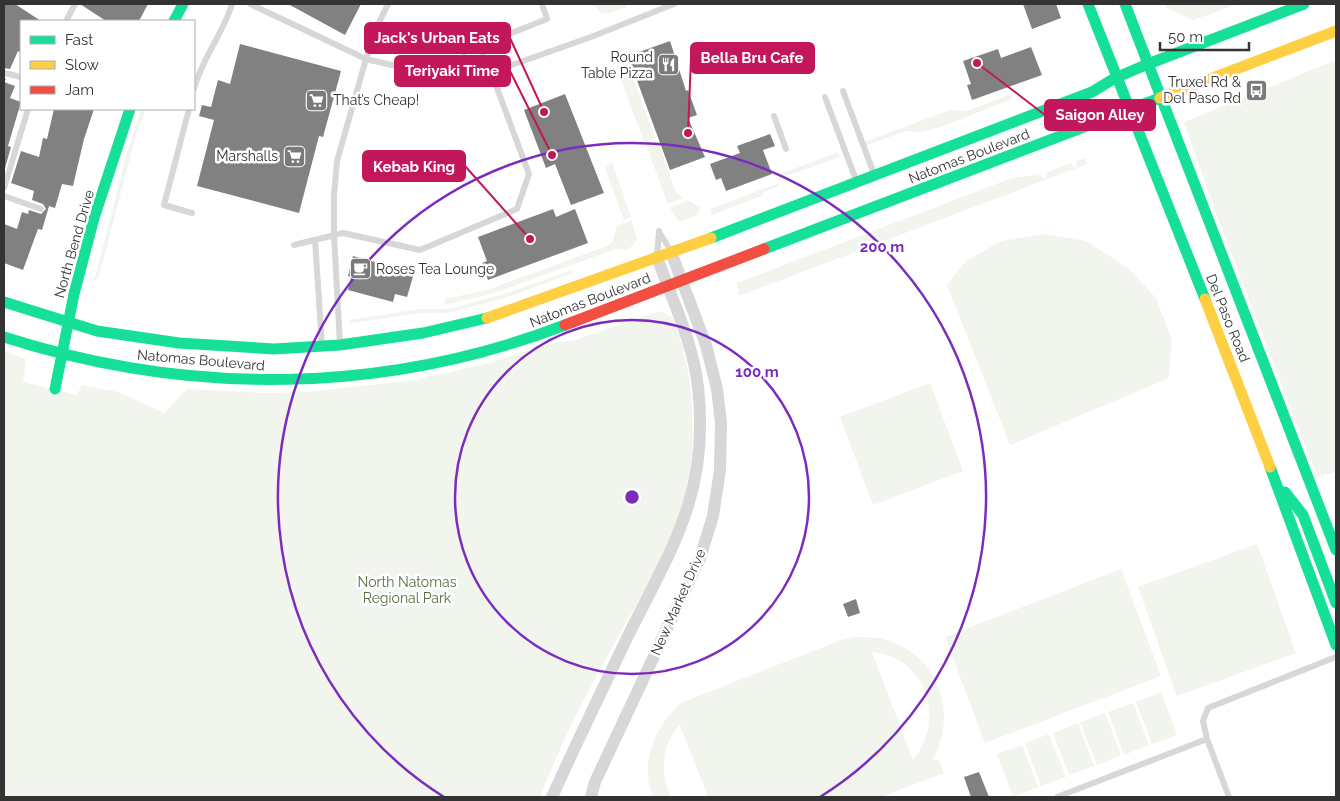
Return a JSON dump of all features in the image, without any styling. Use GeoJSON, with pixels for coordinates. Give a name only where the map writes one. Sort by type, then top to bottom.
{"type":"FeatureCollection","features":[{"type":"Feature","properties":{"kind":"main road"},"geometry":{"type":"LineString","coordinates":[[175,20],[183,4]]}},
{"type":"Feature","properties":{"kind":"main road","name":"Del Paso Road"},"geometry":{"type":"LineString","coordinates":[[1088,4],[1128,111],[1274,478],[1336,645]]}},
{"type":"Feature","properties":{"kind":"main road","name":"Del Paso Road"},"geometry":{"type":"LineString","coordinates":[[1126,4],[1336,550]]}},
{"type":"Feature","properties":{"kind":"main road","name":"Natomas Boulevard"},"geometry":{"type":"LineString","coordinates":[[4,302],[97,331],[179,343],[274,349],[340,345],[423,333],[483,319],[657,258],[1092,92],[1116,78],[1148,64],[1304,4]]}},
{"type":"Feature","properties":{"kind":"main road","name":"Natomas Boulevard"},"geometry":{"type":"LineString","coordinates":[[4,338],[100,364],[180,376],[272,381],[338,378],[411,368],[488,351],[532,338],[683,282],[1336,31]]}},
{"type":"Feature","properties":{"kind":"main road","name":"North Bend Drive"},"geometry":{"type":"LineString","coordinates":[[56,389],[69,322],[94,218],[130,110]]}},
{"type":"Feature","properties":{"kind":"main road"},"geometry":{"type":"LineString","coordinates":[[1274,478],[1302,515],[1336,603]]}},
{"type":"Feature","properties":{"kind":"street","name":"New Market Drive"},"geometry":{"type":"LineString","coordinates":[[591,797],[595,782],[700,558],[713,516],[720,470],[721,422],[717,389],[706,345],[671,252]]}},
{"type":"Feature","properties":{"kind":"street","name":"New Market Drive"},"geometry":{"type":"LineString","coordinates":[[552,797],[592,709],[680,533],[699,465],[701,428],[698,385],[690,347],[657,258]]}},
{"type":"Feature","properties":{"kind":"lane"},"geometry":{"type":"LineString","coordinates":[[67,20],[75,4]]}},
{"type":"Feature","properties":{"kind":"lane"},"geometry":{"type":"LineString","coordinates":[[195,84],[198,70],[228,19],[232,4]]}},
{"type":"Feature","properties":{"kind":"lane"},"geometry":{"type":"LineString","coordinates":[[250,4],[366,59],[464,82],[591,37],[674,4]]}},
{"type":"Feature","properties":{"kind":"lane"},"geometry":{"type":"LineString","coordinates":[[340,345],[334,235],[337,161],[366,59],[377,27],[388,4]]}},
{"type":"Feature","properties":{"kind":"lane"},"geometry":{"type":"LineString","coordinates":[[377,27],[464,52],[546,19],[542,4]]}},
{"type":"Feature","properties":{"kind":"lane"},"geometry":{"type":"LineString","coordinates":[[294,245],[343,233],[420,250],[517,209],[529,174],[491,72],[479,46]]}},
{"type":"Feature","properties":{"kind":"lane"},"geometry":{"type":"LineString","coordinates":[[4,73],[20,77]]}},
{"type":"Feature","properties":{"kind":"lane"},"geometry":{"type":"LineString","coordinates":[[843,91],[875,175]]}},
{"type":"Feature","properties":{"kind":"lane"},"geometry":{"type":"LineString","coordinates":[[825,97],[857,182]]}},
{"type":"Feature","properties":{"kind":"lane"},"geometry":{"type":"LineString","coordinates":[[4,188],[28,110]]}},
{"type":"Feature","properties":{"kind":"lane"},"geometry":{"type":"LineString","coordinates":[[189,110],[164,205],[192,213]]}},
{"type":"Feature","properties":{"kind":"lane"},"geometry":{"type":"LineString","coordinates":[[774,116],[786,149]]}},
{"type":"Feature","properties":{"kind":"lane"},"geometry":{"type":"LineString","coordinates":[[4,196],[41,209]]}},
{"type":"Feature","properties":{"kind":"lane"},"geometry":{"type":"LineString","coordinates":[[657,258],[658,231],[671,252]]}},
{"type":"Feature","properties":{"kind":"lane"},"geometry":{"type":"LineString","coordinates":[[315,240],[322,346]]}},
{"type":"Feature","properties":{"kind":"lane"},"geometry":{"type":"LineString","coordinates":[[1229,797],[1207,739],[1203,721],[1208,708],[1336,657]]}},
{"type":"Feature","properties":{"kind":"lane"},"geometry":{"type":"LineString","coordinates":[[1057,797],[1207,739]]}},
{"type":"Feature","properties":{"kind":"green space"},"geometry":{"type":"Polygon","coordinates":[[[594,4],[625,4],[626,7],[604,13],[600,12],[594,4]]]}},
{"type":"Feature","properties":{"kind":"green space"},"geometry":{"type":"Polygon","coordinates":[[[1165,4],[1239,4],[1193,20],[1167,8],[1165,4]]]}},
{"type":"Feature","properties":{"kind":"green space"},"geometry":{"type":"Polygon","coordinates":[[[1336,60],[1336,472],[1317,477],[1219,222],[1184,122],[1336,60]]]}},
{"type":"Feature","properties":{"kind":"green space"},"geometry":{"type":"Polygon","coordinates":[[[627,62],[655,138],[644,142],[616,66],[627,62]]]}},
{"type":"Feature","properties":{"kind":"green space"},"geometry":{"type":"Polygon","coordinates":[[[1011,94],[1012,98],[1007,101],[941,127],[922,132],[906,131],[865,146],[864,142],[950,110],[967,111],[1011,94]]]}},
{"type":"Feature","properties":{"kind":"green space"},"geometry":{"type":"Polygon","coordinates":[[[142,110],[146,110],[136,135],[99,277],[94,281],[128,150],[142,110]]]}},
{"type":"Feature","properties":{"kind":"green space"},"geometry":{"type":"Polygon","coordinates":[[[658,141],[676,192],[683,198],[668,204],[646,145],[658,141]]]}},
{"type":"Feature","properties":{"kind":"green space"},"geometry":{"type":"Polygon","coordinates":[[[838,152],[840,157],[778,179],[780,174],[838,152]]]}},
{"type":"Feature","properties":{"kind":"green space"},"geometry":{"type":"Polygon","coordinates":[[[1085,158],[1087,164],[739,296],[737,283],[1012,178],[1041,174],[1043,179],[1047,177],[1046,173],[1071,163],[1073,167],[1077,166],[1076,161],[1085,158]]]}},
{"type":"Feature","properties":{"kind":"green space"},"geometry":{"type":"Polygon","coordinates":[[[612,162],[631,217],[624,220],[605,168],[612,162]]]}},
{"type":"Feature","properties":{"kind":"green space"},"geometry":{"type":"Polygon","coordinates":[[[779,183],[778,186],[764,192],[762,196],[712,215],[710,209],[779,183]]]}},
{"type":"Feature","properties":{"kind":"green space"},"geometry":{"type":"Polygon","coordinates":[[[688,200],[700,208],[698,215],[682,221],[678,220],[670,208],[688,200]]]}},
{"type":"Feature","properties":{"kind":"green space"},"geometry":{"type":"Polygon","coordinates":[[[631,220],[637,238],[629,248],[623,250],[616,249],[491,294],[444,305],[445,299],[487,290],[607,246],[612,243],[617,226],[631,220]]]}},
{"type":"Feature","properties":{"kind":"green space"},"geometry":{"type":"Polygon","coordinates":[[[1044,234],[1086,241],[1128,268],[1156,298],[1172,340],[1169,378],[1010,445],[947,285],[966,261],[1001,241],[1044,234]]]}},
{"type":"Feature","properties":{"kind":"green space"},"geometry":{"type":"Polygon","coordinates":[[[572,270],[573,273],[505,298],[448,313],[421,313],[351,323],[350,320],[420,309],[450,309],[507,293],[572,270]]]}},
{"type":"Feature","properties":{"kind":"green space","name":"North Natomas Regional Park"},"geometry":{"type":"Polygon","coordinates":[[[659,311],[673,318],[689,375],[693,433],[686,491],[678,519],[662,559],[586,696],[566,736],[540,797],[4,797],[4,351],[26,359],[23,382],[77,395],[82,385],[118,392],[164,413],[187,389],[266,393],[307,392],[416,380],[493,362],[545,345],[575,340],[659,311]]]}},
{"type":"Feature","properties":{"kind":"green space"},"geometry":{"type":"Polygon","coordinates":[[[930,383],[963,471],[873,505],[840,417],[930,383]]]}},
{"type":"Feature","properties":{"kind":"green space"},"geometry":{"type":"Polygon","coordinates":[[[1257,544],[1296,653],[1177,696],[1138,587],[1257,544]]]}},
{"type":"Feature","properties":{"kind":"green space"},"geometry":{"type":"Polygon","coordinates":[[[1121,569],[1161,676],[985,743],[945,637],[1121,569]]]}},
{"type":"Feature","properties":{"kind":"green space"},"geometry":{"type":"Polygon","coordinates":[[[856,637],[886,640],[904,648],[919,659],[931,673],[939,689],[943,706],[944,725],[940,743],[932,761],[939,759],[944,773],[881,797],[708,797],[680,725],[669,741],[664,760],[665,779],[671,797],[653,797],[648,771],[652,746],[664,723],[681,703],[841,640],[856,637]],[[872,652],[913,760],[923,744],[928,727],[929,710],[925,693],[918,678],[906,665],[891,656],[872,652]]]}},
{"type":"Feature","properties":{"kind":"green space"},"geometry":{"type":"Polygon","coordinates":[[[1161,692],[1177,735],[1152,744],[1136,702],[1161,692]]]}},
{"type":"Feature","properties":{"kind":"green space"},"geometry":{"type":"Polygon","coordinates":[[[1133,703],[1149,745],[1124,755],[1108,712],[1133,703]]]}},
{"type":"Feature","properties":{"kind":"green space"},"geometry":{"type":"Polygon","coordinates":[[[1105,713],[1121,755],[1097,765],[1080,722],[1105,713]]]}},
{"type":"Feature","properties":{"kind":"green space"},"geometry":{"type":"Polygon","coordinates":[[[1078,723],[1094,766],[1069,775],[1053,733],[1078,723]]]}},
{"type":"Feature","properties":{"kind":"green space"},"geometry":{"type":"Polygon","coordinates":[[[1049,734],[1066,777],[1041,786],[1025,743],[1049,734]]]}},
{"type":"Feature","properties":{"kind":"green space"},"geometry":{"type":"Polygon","coordinates":[[[1022,745],[1038,787],[1013,797],[997,754],[1022,745]]]}},
{"type":"Feature","properties":{"kind":"building"},"geometry":{"type":"Polygon","coordinates":[[[4,4],[15,4],[39,20],[20,20],[20,52],[18,51],[10,69],[4,68],[4,4]]]}},
{"type":"Feature","properties":{"kind":"building"},"geometry":{"type":"Polygon","coordinates":[[[80,4],[148,4],[140,20],[104,20],[80,4]]]}},
{"type":"Feature","properties":{"kind":"building"},"geometry":{"type":"Polygon","coordinates":[[[288,4],[361,4],[345,35],[288,4]]]}},
{"type":"Feature","properties":{"kind":"building"},"geometry":{"type":"Polygon","coordinates":[[[1023,4],[1056,4],[1061,18],[1032,29],[1023,4]]]}},
{"type":"Feature","properties":{"kind":"building"},"geometry":{"type":"Polygon","coordinates":[[[670,41],[686,91],[688,90],[697,115],[688,118],[705,157],[670,170],[628,56],[670,41]]]}},
{"type":"Feature","properties":{"kind":"building"},"geometry":{"type":"Polygon","coordinates":[[[240,44],[341,71],[323,137],[319,136],[299,213],[197,186],[214,120],[199,116],[202,105],[211,107],[218,80],[230,84],[240,44]]]}},
{"type":"Feature","properties":{"kind":"building"},"geometry":{"type":"Polygon","coordinates":[[[1031,47],[1042,75],[972,100],[967,85],[971,84],[963,61],[998,49],[1001,58],[1031,47]]]}},
{"type":"Feature","properties":{"kind":"building"},"geometry":{"type":"Polygon","coordinates":[[[4,82],[15,86],[10,98],[20,102],[20,105],[8,146],[11,147],[4,172],[4,82]]]}},
{"type":"Feature","properties":{"kind":"building"},"geometry":{"type":"Polygon","coordinates":[[[565,94],[604,193],[571,205],[555,164],[546,168],[524,110],[565,94]]]}},
{"type":"Feature","properties":{"kind":"building"},"geometry":{"type":"Polygon","coordinates":[[[54,110],[94,110],[84,139],[73,186],[62,184],[55,208],[49,206],[42,230],[38,229],[23,270],[4,263],[4,224],[17,229],[22,212],[28,214],[29,210],[41,214],[46,209],[43,204],[32,200],[34,191],[11,183],[21,151],[39,157],[43,138],[47,139],[54,110]]]}},
{"type":"Feature","properties":{"kind":"building"},"geometry":{"type":"Polygon","coordinates":[[[770,134],[775,146],[763,150],[772,174],[726,191],[721,178],[716,180],[710,164],[740,153],[737,146],[770,134]]]}},
{"type":"Feature","properties":{"kind":"building"},"geometry":{"type":"Polygon","coordinates":[[[553,209],[556,217],[575,209],[588,243],[488,280],[482,263],[487,261],[478,237],[553,209]]]}},
{"type":"Feature","properties":{"kind":"building"},"geometry":{"type":"Polygon","coordinates":[[[353,256],[414,273],[407,297],[395,294],[393,302],[348,290],[351,277],[348,276],[353,256]]]}},
{"type":"Feature","properties":{"kind":"building"},"geometry":{"type":"Polygon","coordinates":[[[856,599],[860,613],[848,617],[843,604],[856,599]]]}},
{"type":"Feature","properties":{"kind":"building"},"geometry":{"type":"Polygon","coordinates":[[[979,772],[989,797],[971,797],[964,777],[979,772]]]}},
{"type":"Feature","properties":{"kind":"traffic: fast"},"geometry":{"type":"LineString","coordinates":[[175,20],[183,4]]}},
{"type":"Feature","properties":{"kind":"traffic: fast"},"geometry":{"type":"LineString","coordinates":[[1088,4],[1205,299]]}},
{"type":"Feature","properties":{"kind":"traffic: fast"},"geometry":{"type":"LineString","coordinates":[[1125,4],[1336,550]]}},
{"type":"Feature","properties":{"kind":"traffic: fast"},"geometry":{"type":"LineString","coordinates":[[711,238],[1092,92],[1115,78],[1148,64],[1304,4]]}},
{"type":"Feature","properties":{"kind":"traffic: fast"},"geometry":{"type":"LineString","coordinates":[[764,249],[1160,98]]}},
{"type":"Feature","properties":{"kind":"traffic: fast"},"geometry":{"type":"LineString","coordinates":[[55,389],[74,294],[94,218],[130,110]]}},
{"type":"Feature","properties":{"kind":"traffic: fast"},"geometry":{"type":"LineString","coordinates":[[4,302],[97,331],[179,343],[274,349],[340,345],[423,333],[487,318]]}},
{"type":"Feature","properties":{"kind":"traffic: fast"},"geometry":{"type":"LineString","coordinates":[[4,337],[73,356],[144,370],[214,378],[285,379],[356,375],[426,365],[496,348],[565,325]]}},
{"type":"Feature","properties":{"kind":"traffic: fast"},"geometry":{"type":"LineString","coordinates":[[1270,467],[1336,645]]}},
{"type":"Feature","properties":{"kind":"traffic: fast"},"geometry":{"type":"LineString","coordinates":[[1285,492],[1303,515],[1336,603]]}},
{"type":"Feature","properties":{"kind":"traffic: slow"},"geometry":{"type":"LineString","coordinates":[[1160,98],[1336,31]]}},
{"type":"Feature","properties":{"kind":"traffic: slow"},"geometry":{"type":"LineString","coordinates":[[487,318],[711,238]]}},
{"type":"Feature","properties":{"kind":"traffic: slow"},"geometry":{"type":"LineString","coordinates":[[1205,299],[1270,467]]}},
{"type":"Feature","properties":{"kind":"traffic: jam"},"geometry":{"type":"LineString","coordinates":[[565,325],[764,249]]}},
{"type":"Feature","properties":{"kind":"place","name":"Saigon Alley"},"geometry":{"type":"Point","coordinates":[977,63]}},
{"type":"Feature","properties":{"kind":"place","name":"Round Table Pizza"},"geometry":{"type":"Point","coordinates":[669,65]}},
{"type":"Feature","properties":{"kind":"place","name":"Truxel Rd & Del Paso Rd"},"geometry":{"type":"Point","coordinates":[1257,90]}},
{"type":"Feature","properties":{"kind":"place","name":"That’s Cheap!"},"geometry":{"type":"Point","coordinates":[317,100]}},
{"type":"Feature","properties":{"kind":"place","name":"Jack's Urban Eats"},"geometry":{"type":"Point","coordinates":[544,112]}},
{"type":"Feature","properties":{"kind":"place","name":"Bella Bru Cafe"},"geometry":{"type":"Point","coordinates":[688,133]}},
{"type":"Feature","properties":{"kind":"place","name":"Teriyaki Time"},"geometry":{"type":"Point","coordinates":[552,155]}},
{"type":"Feature","properties":{"kind":"place","name":"Marshalls"},"geometry":{"type":"Point","coordinates":[294,156]}},
{"type":"Feature","properties":{"kind":"place","name":"Kebab King"},"geometry":{"type":"Point","coordinates":[530,239]}},
{"type":"Feature","properties":{"kind":"place","name":"Roses Tea Lounge"},"geometry":{"type":"Point","coordinates":[360,269]}}]}
